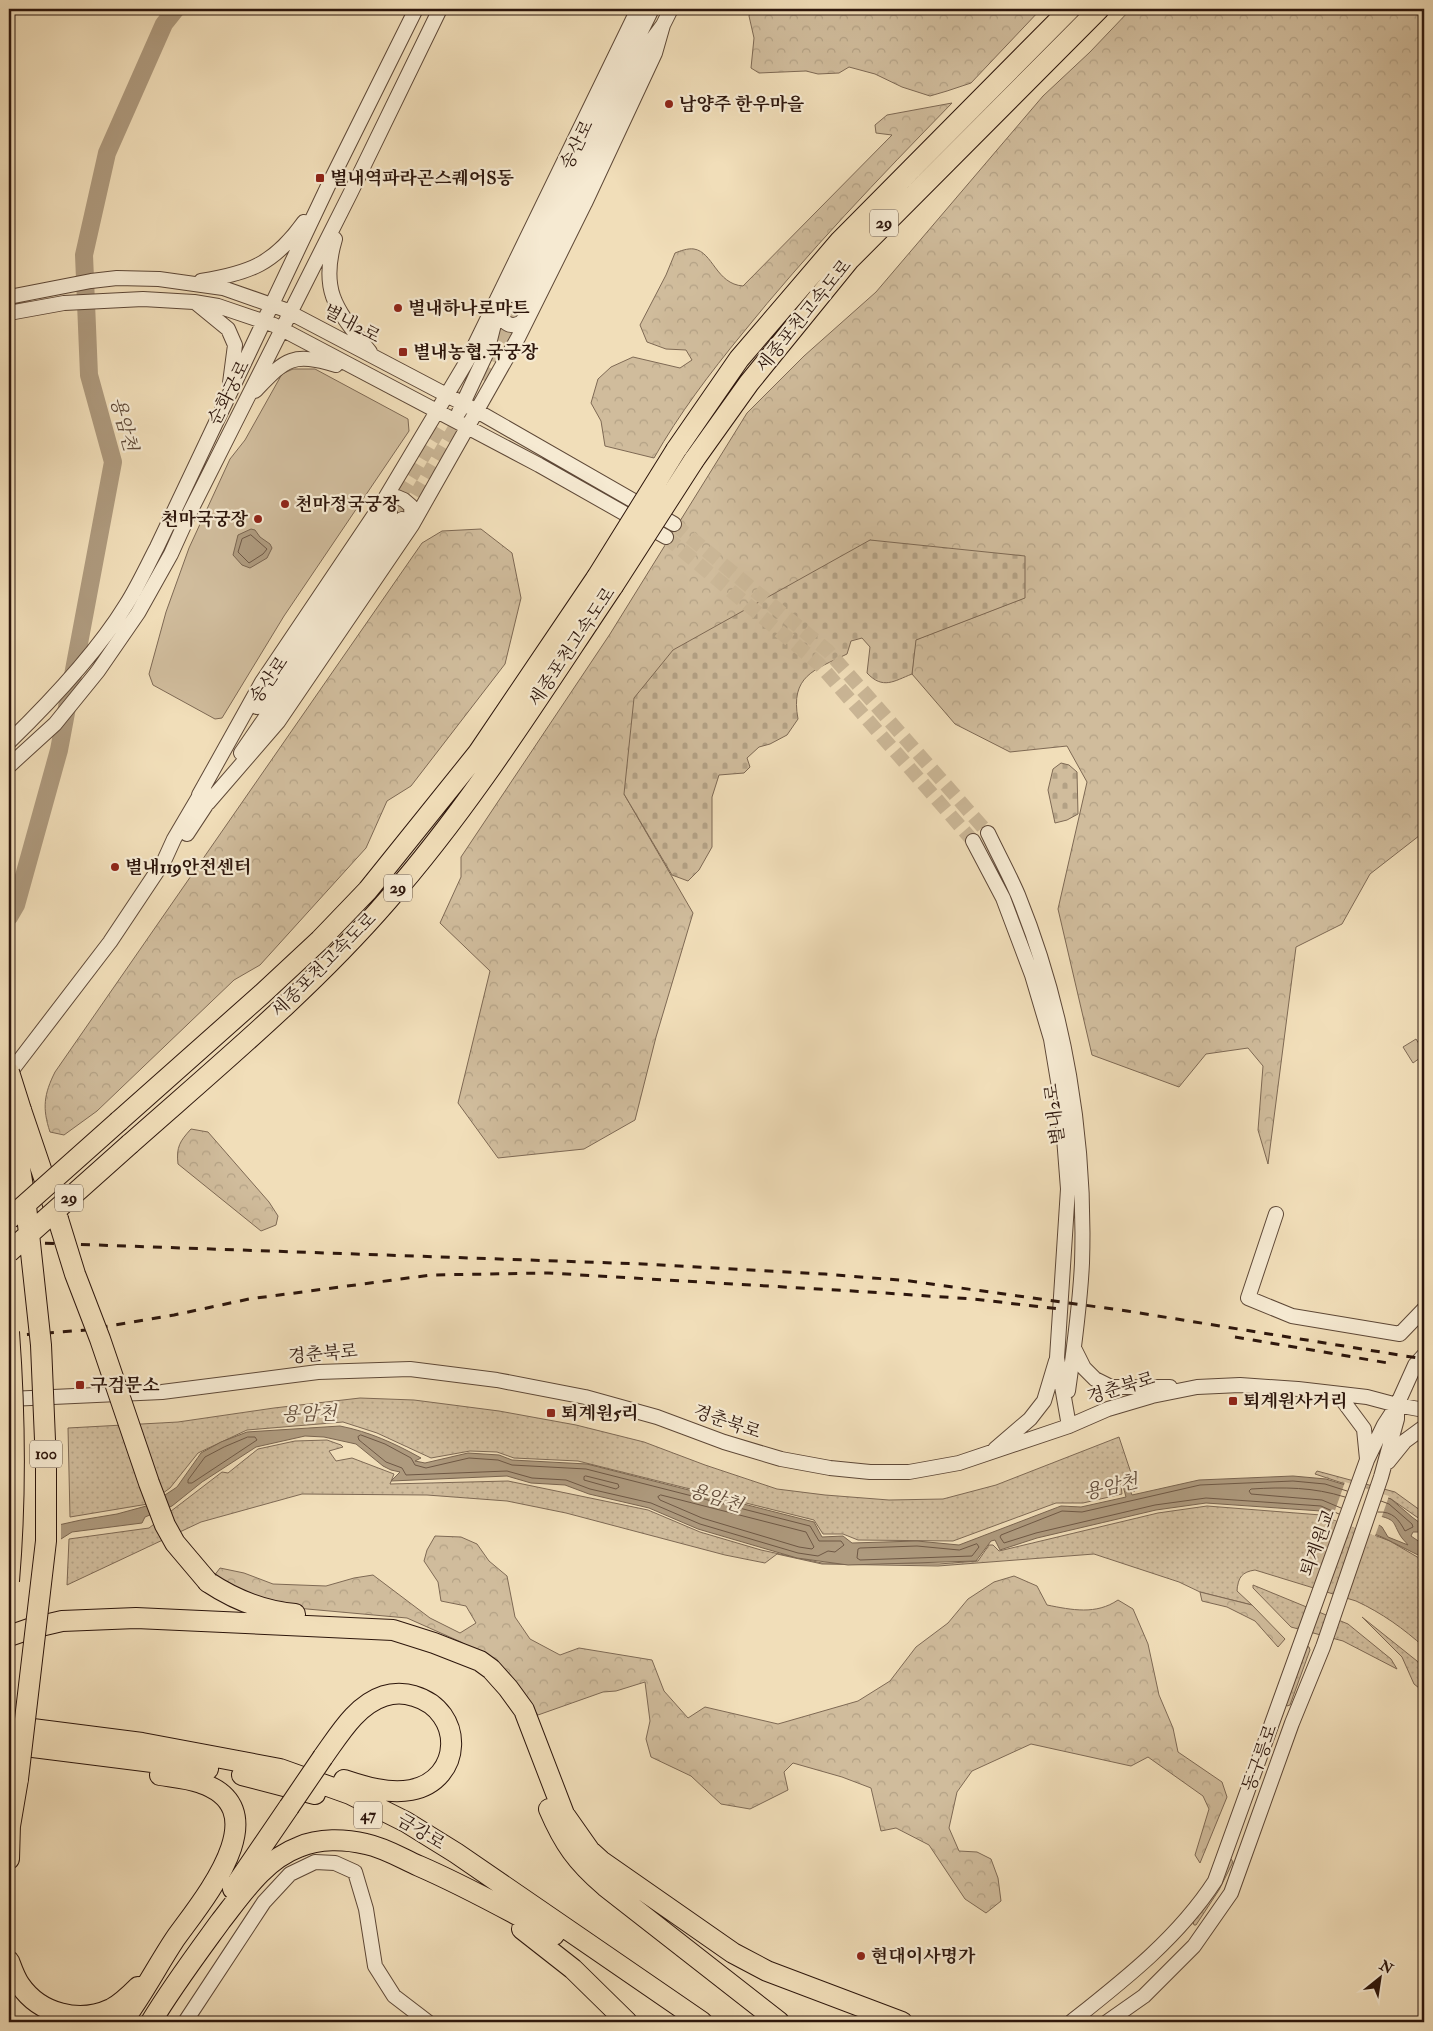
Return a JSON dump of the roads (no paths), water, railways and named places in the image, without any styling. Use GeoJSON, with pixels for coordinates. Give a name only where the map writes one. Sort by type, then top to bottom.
{"type":"FeatureCollection","features":[{"type":"Feature","properties":{"kind":"highway","name":"세종포천고속도로"},"geometry":{"type":"LineString","coordinates":[[9,1252],[273,1016],[359,932],[389,899],[454,821],[605,582],[676,450],[740,359],[834,248],[1070,9]]}},
{"type":"Feature","properties":{"kind":"highway","name":"세종포천고속도로"},"geometry":{"type":"LineString","coordinates":[[9,1219],[262,994],[320,940],[368,890],[478,753],[749,383],[849,260],[1099,9]]}},
{"type":"Feature","properties":{"kind":"highway"},"geometry":{"type":"LineString","coordinates":[[9,1073],[14,1108],[58,1219],[75,1274],[100,1339],[149,1483],[175,1543],[208,1582],[228,1595],[249,1605],[279,1612],[393,1630],[434,1643],[480,1661],[491,1669],[524,1710],[564,1814],[590,1851],[601,1861],[733,1953],[767,1971],[902,2022]]}},
{"type":"Feature","properties":{"kind":"highway","name":"100"},"geometry":{"type":"LineString","coordinates":[[10,1828],[18,1779],[46,1541],[46,1464],[41,1345],[14,1108]]}},
{"type":"Feature","properties":{"kind":"highway","name":"100"},"geometry":{"type":"LineString","coordinates":[[9,1332],[14,1462],[14,1510],[9,1581]]}},
{"type":"Feature","properties":{"kind":"highway"},"geometry":{"type":"LineString","coordinates":[[9,1636],[62,1621],[106,1618],[393,1630]]}},
{"type":"Feature","properties":{"kind":"highway"},"geometry":{"type":"LineString","coordinates":[[434,1643],[472,1666],[501,1698],[515,1720],[561,1836],[584,1868],[772,2017]]}},
{"type":"Feature","properties":{"kind":"highway"},"geometry":{"type":"LineString","coordinates":[[142,1743],[239,1751],[302,1766],[376,1789],[401,1791],[424,1787],[440,1773],[449,1758],[452,1737],[446,1719],[432,1703],[409,1694],[384,1696],[360,1711],[323,1757],[289,1807],[227,1896],[196,1954]]}},
{"type":"Feature","properties":{"kind":"highway","name":"금강로"},"geometry":{"type":"LineString","coordinates":[[9,1726],[142,1743],[280,1769],[325,1784],[375,1805],[464,1858],[676,2016]]}},
{"type":"Feature","properties":{"kind":"highway","name":"금강로"},"geometry":{"type":"LineString","coordinates":[[9,1744],[205,1768],[266,1780],[357,1810],[399,1832],[453,1866],[676,2016],[702,2022]]}},
{"type":"Feature","properties":{"kind":"highway"},"geometry":{"type":"LineString","coordinates":[[9,1756],[183,1779],[210,1787],[224,1798],[230,1806],[236,1821],[236,1833],[228,1858],[203,1900],[156,1968],[133,2008],[122,2022]]}},
{"type":"Feature","properties":{"kind":"highway"},"geometry":{"type":"LineString","coordinates":[[9,1859],[10,1828]]}},
{"type":"Feature","properties":{"kind":"highway"},"geometry":{"type":"LineString","coordinates":[[152,2022],[168,1994],[196,1954],[262,1872],[280,1857],[299,1847],[322,1841],[367,1844],[398,1855],[446,1877],[554,1935]]}},
{"type":"Feature","properties":{"kind":"highway"},"geometry":{"type":"LineString","coordinates":[[446,1877],[544,1946],[573,1969],[627,2022]]}},
{"type":"Feature","properties":{"kind":"highway"},"geometry":{"type":"LineString","coordinates":[[9,1961],[20,1985],[41,2006],[53,2012],[80,2016],[95,2014],[119,2004],[156,1968]]}},
{"type":"Feature","properties":{"kind":"highway"},"geometry":{"type":"LineString","coordinates":[[142,2022],[168,1994]]}},
{"type":"Feature","properties":{"kind":"highway"},"geometry":{"type":"LineString","coordinates":[[676,2016],[713,2022]]}},
{"type":"Feature","properties":{"kind":"street","name":"순화궁로"},"geometry":{"type":"LineString","coordinates":[[9,742],[42,711],[84,662],[126,606],[192,475],[324,196],[416,9]]}},
{"type":"Feature","properties":{"kind":"street","name":"순화궁로"},"geometry":{"type":"LineString","coordinates":[[9,766],[55,724],[98,671],[138,613],[171,554],[190,512],[345,204],[440,9]]}},
{"type":"Feature","properties":{"kind":"street"},"geometry":{"type":"LineString","coordinates":[[454,422],[638,9]]}},
{"type":"Feature","properties":{"kind":"street","name":"송산로"},"geometry":{"type":"LineString","coordinates":[[508,300],[652,9]]}},
{"type":"Feature","properties":{"kind":"street","name":"송산로"},"geometry":{"type":"LineString","coordinates":[[508,300],[646,48],[663,25],[671,9]]}},
{"type":"Feature","properties":{"kind":"street"},"geometry":{"type":"LineString","coordinates":[[9,1073],[110,942],[164,861],[203,799],[262,682],[468,428],[530,313],[585,202],[655,53],[663,25]]}},
{"type":"Feature","properties":{"kind":"street"},"geometry":{"type":"LineString","coordinates":[[187,283],[224,277],[253,269],[275,256],[294,237],[324,196]]}},
{"type":"Feature","properties":{"kind":"street"},"geometry":{"type":"LineString","coordinates":[[345,204],[330,255],[328,281],[336,306],[373,356]]}},
{"type":"Feature","properties":{"kind":"street","name":"별내2로"},"geometry":{"type":"LineString","coordinates":[[15,296],[91,281],[117,278],[158,279],[223,288],[290,313],[373,356],[477,411],[674,524]]}},
{"type":"Feature","properties":{"kind":"street"},"geometry":{"type":"LineString","coordinates":[[9,313],[93,300],[157,300],[194,302],[218,306],[264,321],[548,470],[666,537]]}},
{"type":"Feature","properties":{"kind":"street"},"geometry":{"type":"LineString","coordinates":[[508,300],[499,317],[505,322],[520,324],[530,313]]}},
{"type":"Feature","properties":{"kind":"street"},"geometry":{"type":"LineString","coordinates":[[203,799],[278,722],[396,515],[437,413],[467,361],[508,300]]}},
{"type":"Feature","properties":{"kind":"street"},"geometry":{"type":"LineString","coordinates":[[194,302],[228,329],[235,345],[229,395]]}},
{"type":"Feature","properties":{"kind":"street"},"geometry":{"type":"LineString","coordinates":[[246,400],[274,372],[292,359],[310,357],[360,372]]}},
{"type":"Feature","properties":{"kind":"street","name":"별내2로"},"geometry":{"type":"LineString","coordinates":[[988,833],[1018,894],[1045,972],[1062,1039],[1073,1098],[1082,1192],[1082,1264],[1074,1348],[1066,1404]]}},
{"type":"Feature","properties":{"kind":"street","name":"별내2로"},"geometry":{"type":"LineString","coordinates":[[973,841],[1003,898],[1032,975],[1051,1039],[1061,1099],[1068,1189],[1057,1358],[1069,1426]]}},
{"type":"Feature","properties":{"kind":"street"},"geometry":{"type":"LineString","coordinates":[[1276,1214],[1248,1298],[1292,1316],[1400,1334],[1424,1309]]}},
{"type":"Feature","properties":{"kind":"street"},"geometry":{"type":"LineString","coordinates":[[1074,1348],[1084,1368],[1094,1379],[1110,1387],[1197,1387]]}},
{"type":"Feature","properties":{"kind":"street"},"geometry":{"type":"LineString","coordinates":[[1389,1428],[1415,1365],[1424,1355]]}},
{"type":"Feature","properties":{"kind":"street"},"geometry":{"type":"LineString","coordinates":[[989,1454],[1030,1418],[1044,1401],[1057,1358]]}},
{"type":"Feature","properties":{"kind":"street","name":"경춘북로"},"geometry":{"type":"LineString","coordinates":[[9,1399],[162,1392],[318,1372],[410,1369],[497,1380],[585,1397],[657,1417],[724,1442],[781,1459],[830,1468],[870,1472],[909,1472],[959,1463],[1069,1426],[1108,1409],[1152,1396],[1197,1387],[1240,1385],[1368,1397],[1424,1410]]}},
{"type":"Feature","properties":{"kind":"street"},"geometry":{"type":"LineString","coordinates":[[1338,1394],[1364,1429],[1368,1460]]}},
{"type":"Feature","properties":{"kind":"street"},"geometry":{"type":"LineString","coordinates":[[1385,1466],[1405,1441],[1424,1427]]}},
{"type":"Feature","properties":{"kind":"street","name":"퇴계원교"},"geometry":{"type":"LineString","coordinates":[[1304,1639],[1368,1460],[1389,1428]]}},
{"type":"Feature","properties":{"kind":"street","name":"동구릉로"},"geometry":{"type":"LineString","coordinates":[[1107,2022],[1144,1996],[1194,1946],[1231,1893],[1292,1723],[1323,1647],[1385,1466],[1389,1428]]}},
{"type":"Feature","properties":{"kind":"street","name":"동구릉로"},"geometry":{"type":"LineString","coordinates":[[1071,2022],[1149,1958],[1178,1930],[1215,1881],[1304,1639]]}},
{"type":"Feature","properties":{"kind":"street"},"geometry":{"type":"LineString","coordinates":[[185,2022],[264,1902],[290,1874],[315,1862],[335,1863],[355,1872],[366,1909],[375,1966],[394,1996],[428,2022]]}},
{"type":"Feature","properties":{"kind":"water"},"geometry":{"type":"Polygon","coordinates":[[[251,529],[255,530],[272,548],[267,558],[250,568],[242,565],[233,555],[238,535],[251,529]]]}},
{"type":"Feature","properties":{"kind":"water"},"geometry":{"type":"Polygon","coordinates":[[[340,1426],[362,1431],[391,1443],[421,1458],[415,1461],[425,1463],[468,1453],[499,1455],[512,1460],[587,1464],[814,1522],[822,1537],[843,1536],[852,1543],[917,1541],[959,1545],[1061,1506],[1081,1507],[1126,1497],[1123,1486],[1128,1485],[1132,1495],[1199,1480],[1293,1476],[1326,1479],[1391,1499],[1424,1526],[1424,1535],[1420,1532],[1413,1532],[1411,1536],[1424,1545],[1424,1558],[1384,1538],[1321,1511],[1206,1503],[1156,1510],[1037,1538],[1000,1550],[995,1540],[991,1541],[976,1561],[848,1565],[797,1558],[698,1529],[649,1508],[589,1494],[565,1485],[531,1483],[507,1476],[391,1481],[400,1472],[383,1466],[356,1444],[324,1437],[305,1436],[256,1447],[202,1482],[172,1506],[145,1517],[142,1523],[72,1532],[9,1572],[9,1536],[117,1514],[150,1505],[177,1487],[201,1453],[221,1442],[247,1432],[340,1426]],[[1380,1516],[1376,1523],[1382,1527],[1388,1537],[1408,1545],[1393,1522],[1380,1516]]]}},
{"type":"Feature","properties":{"kind":"waterway","name":"용암천"},"geometry":{"type":"LineString","coordinates":[[9,917],[16,905],[59,750],[113,462],[89,375],[84,255],[107,153],[164,24],[176,9]]}},
{"type":"Feature","properties":{"kind":"tunnel"},"geometry":{"type":"LineString","coordinates":[[497,323],[512,295]]}},
{"type":"Feature","properties":{"kind":"tunnel"},"geometry":{"type":"LineString","coordinates":[[481,379],[522,300]]}},
{"type":"Feature","properties":{"kind":"tunnel"},"geometry":{"type":"LineString","coordinates":[[390,513],[462,391]]}},
{"type":"Feature","properties":{"kind":"tunnel"},"geometry":{"type":"LineString","coordinates":[[405,514],[464,412]]}},
{"type":"Feature","properties":{"kind":"tunnel"},"geometry":{"type":"LineString","coordinates":[[674,524],[828,651],[988,833]]}},
{"type":"Feature","properties":{"kind":"tunnel"},"geometry":{"type":"LineString","coordinates":[[666,537],[819,664],[973,841]]}},
{"type":"Feature","properties":{"kind":"railway"},"geometry":{"type":"LineString","coordinates":[[9,1242],[643,1264],[825,1274],[910,1281],[1127,1311],[1424,1359]]}},
{"type":"Feature","properties":{"kind":"railway"},"geometry":{"type":"LineString","coordinates":[[9,1336],[86,1330],[174,1315],[249,1299],[431,1275],[548,1273],[973,1299],[1060,1309]]}},
{"type":"Feature","properties":{"kind":"railway"},"geometry":{"type":"LineString","coordinates":[[1235,1337],[1388,1363]]}},
{"type":"Feature","properties":{"kind":"place","name":"남양주 한우마을"},"geometry":{"type":"Point","coordinates":[669,104]}},
{"type":"Feature","properties":{"kind":"place","name":"별내역파라곤스퀘어S동"},"geometry":{"type":"Point","coordinates":[320,178]}},
{"type":"Feature","properties":{"kind":"place","name":"별내하나로마트"},"geometry":{"type":"Point","coordinates":[398,308]}},
{"type":"Feature","properties":{"kind":"place","name":"별내농협.국궁장"},"geometry":{"type":"Point","coordinates":[403,352]}},
{"type":"Feature","properties":{"kind":"place","name":"천마정국궁장"},"geometry":{"type":"Point","coordinates":[285,504]}},
{"type":"Feature","properties":{"kind":"place","name":"천마국궁장"},"geometry":{"type":"Point","coordinates":[258,519]}},
{"type":"Feature","properties":{"kind":"place","name":"별내119안전센터"},"geometry":{"type":"Point","coordinates":[115,867]}},
{"type":"Feature","properties":{"kind":"place","name":"구검문소"},"geometry":{"type":"Point","coordinates":[80,1385]}},
{"type":"Feature","properties":{"kind":"place","name":"퇴계원사거리"},"geometry":{"type":"Point","coordinates":[1233,1401]}},
{"type":"Feature","properties":{"kind":"place","name":"퇴계원5리"},"geometry":{"type":"Point","coordinates":[551,1413]}},
{"type":"Feature","properties":{"kind":"place","name":"현대이사명가"},"geometry":{"type":"Point","coordinates":[861,1956]}}]}
